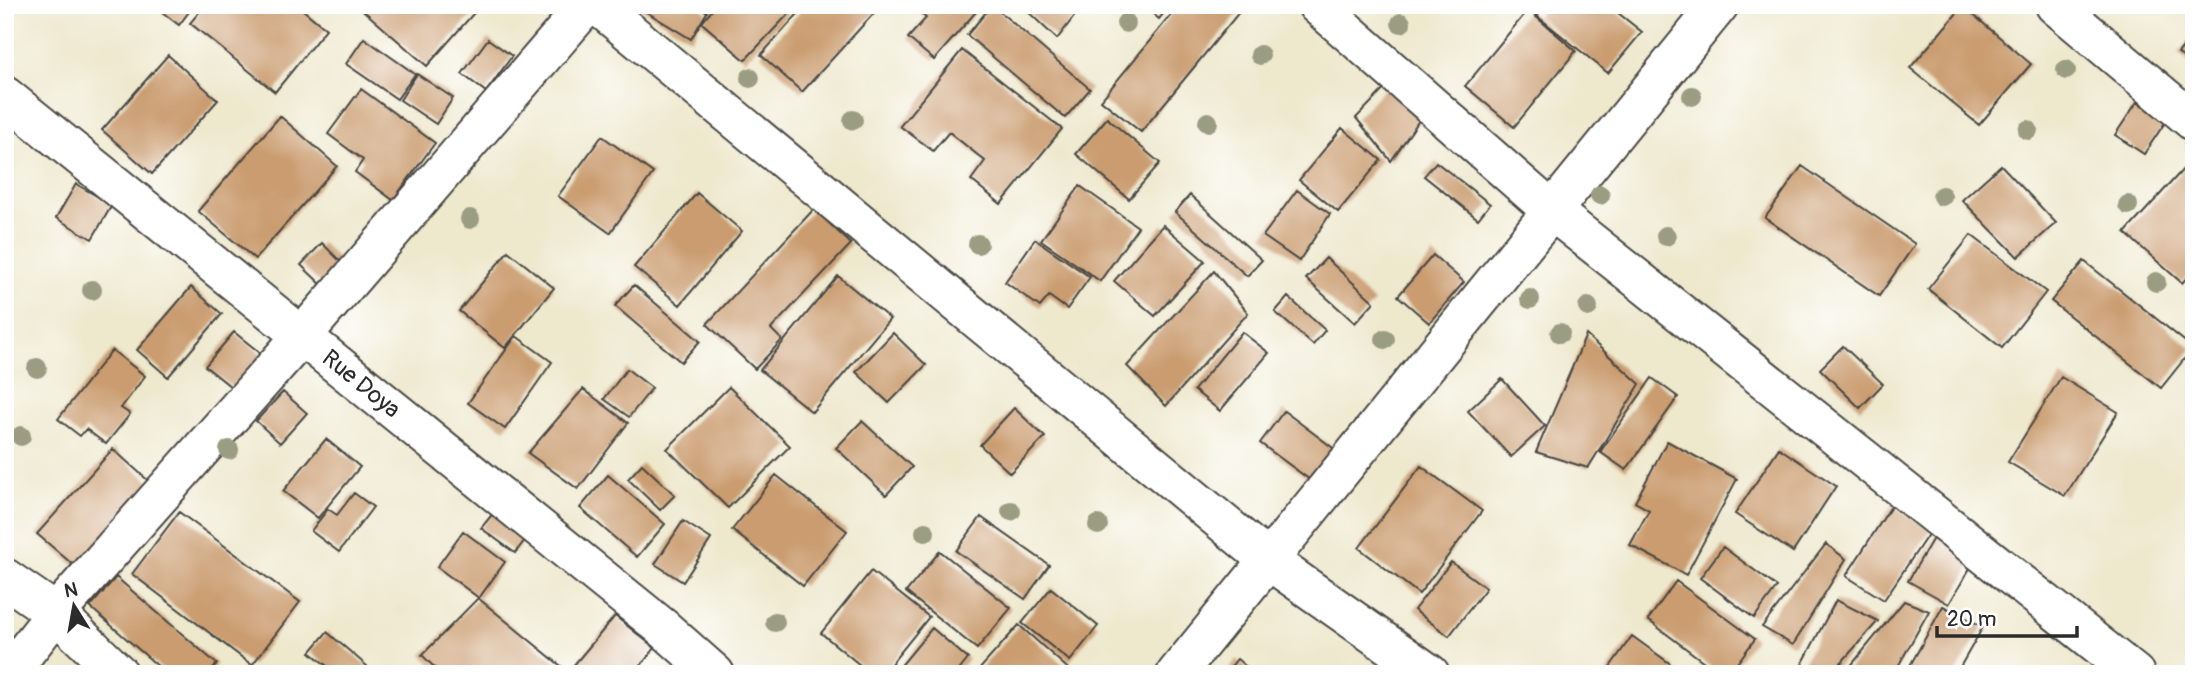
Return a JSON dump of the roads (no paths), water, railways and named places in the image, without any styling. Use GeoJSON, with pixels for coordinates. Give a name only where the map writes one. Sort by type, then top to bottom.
{"type":"FeatureCollection","features":[{"type":"Feature","properties":{"kind":"street"},"geometry":{"type":"LineString","coordinates":[[8,674],[56,613],[302,336],[587,5]]}},
{"type":"Feature","properties":{"kind":"street"},"geometry":{"type":"LineString","coordinates":[[597,5],[1268,560],[1430,674]]}},
{"type":"Feature","properties":{"kind":"street"},"geometry":{"type":"LineString","coordinates":[[1317,5],[1552,211],[2135,674]]}},
{"type":"Feature","properties":{"kind":"street"},"geometry":{"type":"LineString","coordinates":[[1176,674],[1719,5]]}},
{"type":"Feature","properties":{"kind":"street"},"geometry":{"type":"LineString","coordinates":[[2055,5],[2194,122]]}},
{"type":"Feature","properties":{"kind":"street","name":"Rue Doya"},"geometry":{"type":"LineString","coordinates":[[5,96],[662,627],[715,674]]}},
{"type":"Feature","properties":{"kind":"street"},"geometry":{"type":"LineString","coordinates":[[5,578],[56,613],[119,674]]}}]}
